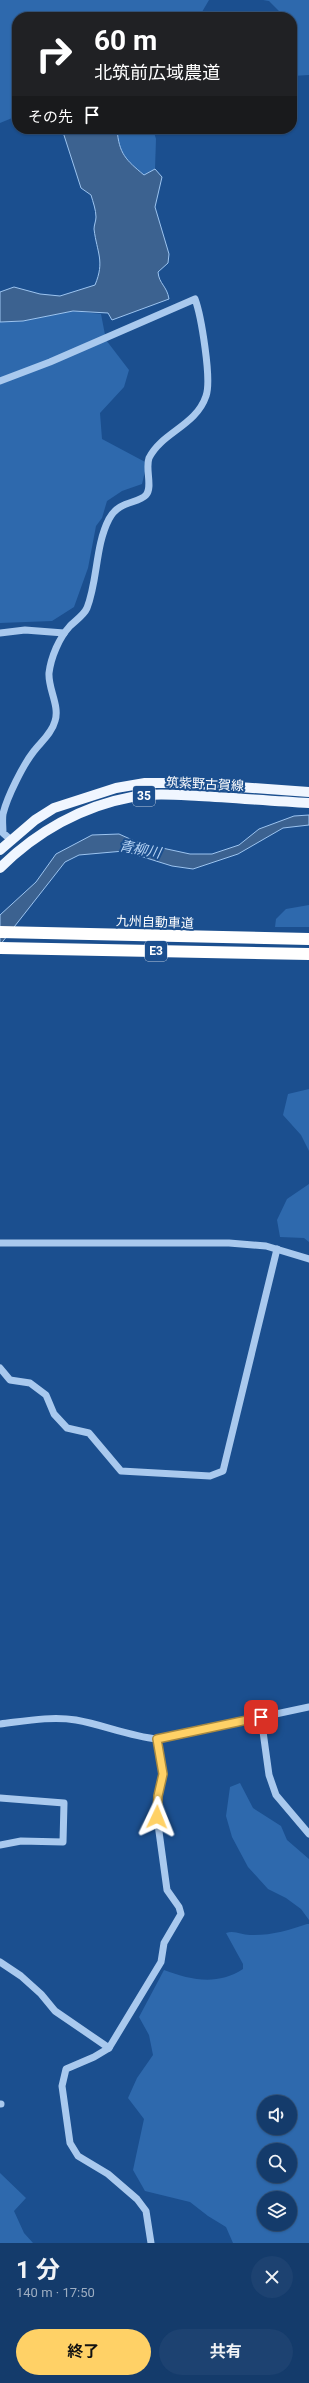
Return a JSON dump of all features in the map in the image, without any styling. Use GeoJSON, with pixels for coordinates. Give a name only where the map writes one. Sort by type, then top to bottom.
{"type":"FeatureCollection","features":[{"type":"Feature","properties":{"kind":"highway","name":"九州自動車道"},"geometry":{"type":"LineString","coordinates":[[0,932],[309,939]]}},
{"type":"Feature","properties":{"kind":"highway","name":"E3"},"geometry":{"type":"LineString","coordinates":[[2,948],[309,954]]}},
{"type":"Feature","properties":{"kind":"main road","name":"筑紫野古賀線"},"geometry":{"type":"LineString","coordinates":[[0,850],[35,820],[54,808],[99,793],[145,783],[210,784],[309,792]]}},
{"type":"Feature","properties":{"kind":"main road","name":"筑紫野古賀線"},"geometry":{"type":"LineString","coordinates":[[0,868],[22,848],[64,821],[107,803],[133,797],[174,795],[309,803]]}},
{"type":"Feature","properties":{"kind":"street"},"geometry":{"type":"LineString","coordinates":[[0,381],[50,362],[195,299],[207,366],[207,394],[199,412],[160,444],[149,459],[148,491],[146,496],[123,505],[114,511],[109,519],[104,532],[86,610],[64,633],[55,651],[49,672],[56,721],[52,729],[33,752],[14,788],[3,814],[4,833],[11,840]]}},
{"type":"Feature","properties":{"kind":"street"},"geometry":{"type":"LineString","coordinates":[[0,633],[25,630],[64,633]]}},
{"type":"Feature","properties":{"kind":"street"},"geometry":{"type":"LineString","coordinates":[[0,1243],[229,1243],[266,1246],[309,1259]]}},
{"type":"Feature","properties":{"kind":"street"},"geometry":{"type":"LineString","coordinates":[[0,1368],[10,1380],[30,1383],[46,1395],[54,1414],[67,1428],[89,1433],[121,1472],[210,1476],[223,1471],[277,1249]]}},
{"type":"Feature","properties":{"kind":"street"},"geometry":{"type":"LineString","coordinates":[[0,1724],[46,1719],[76,1720],[134,1736],[157,1739],[309,1707]]}},
{"type":"Feature","properties":{"kind":"street"},"geometry":{"type":"LineString","coordinates":[[261,1717],[268,1775],[276,1795],[309,1834]]}},
{"type":"Feature","properties":{"kind":"street"},"geometry":{"type":"LineString","coordinates":[[151,2243],[146,2211],[137,2199],[108,2174],[78,2156],[70,2143],[62,2086],[66,2069],[94,2057],[109,2048],[161,1962],[164,1943],[181,1914],[179,1907],[167,1890],[157,1817],[158,1796],[163,1774],[157,1739]]}},
{"type":"Feature","properties":{"kind":"street"},"geometry":{"type":"LineString","coordinates":[[0,1798],[64,1803],[63,1842],[21,1841],[0,1845]]}},
{"type":"Feature","properties":{"kind":"street"},"geometry":{"type":"LineString","coordinates":[[0,1962],[31,1985],[55,2011],[109,2048]]}},
{"type":"Feature","properties":{"kind":"shaded area"},"geometry":{"type":"Polygon","coordinates":[[[0,0],[209,0],[202,12],[12,12],[12,118],[0,123],[0,0]]]}},
{"type":"Feature","properties":{"kind":"shaded area"},"geometry":{"type":"Polygon","coordinates":[[[263,0],[309,0],[309,75],[297,76],[297,12],[279,12],[269,1],[263,0]]]}},
{"type":"Feature","properties":{"kind":"shaded area"},"geometry":{"type":"Polygon","coordinates":[[[118,134],[154,134],[156,139],[155,169],[144,175],[132,165],[124,156],[118,134]]]}},
{"type":"Feature","properties":{"kind":"shaded area"},"geometry":{"type":"Polygon","coordinates":[[[73,311],[101,314],[106,340],[129,370],[124,387],[100,413],[102,439],[147,463],[142,484],[122,491],[107,501],[102,518],[96,526],[88,568],[74,607],[52,621],[0,623],[0,322],[23,321],[73,311]]]}},
{"type":"Feature","properties":{"kind":"shaded area"},"geometry":{"type":"Polygon","coordinates":[[[309,905],[309,927],[275,927],[276,919],[286,909],[309,905]]]}},
{"type":"Feature","properties":{"kind":"shaded area"},"geometry":{"type":"Polygon","coordinates":[[[309,1089],[309,1151],[301,1135],[283,1115],[288,1094],[309,1089]]]}},
{"type":"Feature","properties":{"kind":"shaded area"},"geometry":{"type":"Polygon","coordinates":[[[309,1184],[309,1242],[304,1238],[280,1237],[277,1220],[287,1199],[309,1184]]]}},
{"type":"Feature","properties":{"kind":"shaded area"},"geometry":{"type":"Polygon","coordinates":[[[240,1783],[253,1808],[281,1826],[287,1840],[309,1859],[309,1920],[301,1909],[286,1898],[268,1889],[248,1867],[232,1837],[226,1816],[230,1787],[240,1783]]]}},
{"type":"Feature","properties":{"kind":"shaded area"},"geometry":{"type":"Polygon","coordinates":[[[309,1924],[309,2243],[233,2243],[226,2227],[208,2216],[190,2202],[145,2191],[133,2170],[144,2119],[128,2098],[137,2078],[153,2055],[149,2035],[139,2017],[164,1970],[194,1979],[204,1980],[223,1978],[243,1969],[243,1964],[226,1933],[232,1932],[247,1935],[265,1935],[309,1924]]]}},
{"type":"Feature","properties":{"kind":"shaded area"},"geometry":{"type":"Polygon","coordinates":[[[0,2173],[26,2198],[14,2211],[24,2233],[33,2243],[0,2243],[0,2173]]]}},
{"type":"Feature","properties":{"kind":"water"},"geometry":{"type":"Polygon","coordinates":[[[64,134],[118,134],[124,156],[132,165],[144,175],[155,169],[162,177],[155,207],[169,254],[168,263],[158,272],[169,299],[112,320],[108,313],[73,311],[23,321],[0,322],[0,292],[14,287],[40,294],[60,296],[95,285],[100,263],[94,229],[96,217],[95,209],[91,195],[81,188],[64,134]]]}},
{"type":"Feature","properties":{"kind":"water","name":"青柳川"},"geometry":{"type":"Polygon","coordinates":[[[309,815],[309,825],[283,828],[238,854],[193,869],[172,866],[124,851],[79,855],[65,862],[0,945],[0,915],[36,882],[56,854],[92,835],[119,834],[139,843],[190,854],[212,854],[239,845],[259,829],[294,816],[309,815]]]}},
{"type":"Feature","properties":{"kind":"route"},"geometry":{"type":"LineString","coordinates":[[157,1817],[158,1796],[163,1774],[157,1739],[261,1717]]}}]}
